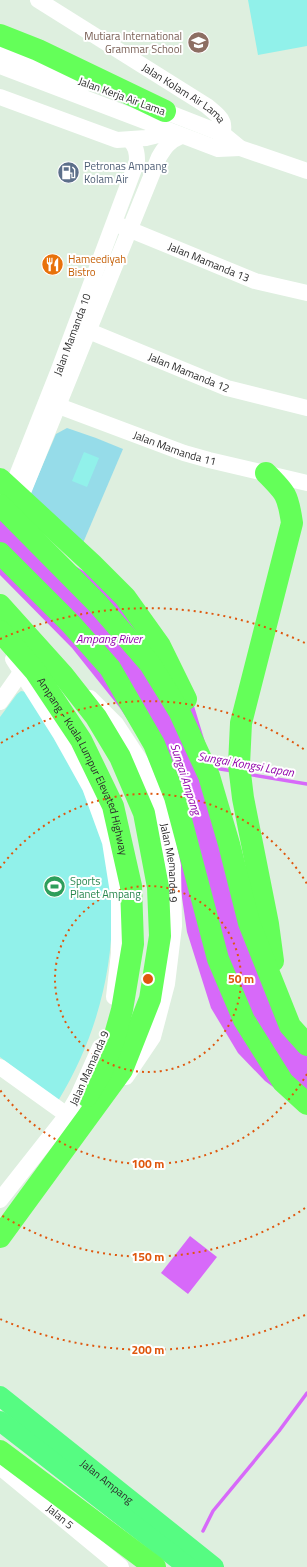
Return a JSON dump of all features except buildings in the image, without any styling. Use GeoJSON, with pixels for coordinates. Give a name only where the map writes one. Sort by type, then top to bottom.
{"type":"FeatureCollection","features":[{"type":"Feature","properties":{"kind":"highway"},"geometry":{"type":"LineString","coordinates":[[0,35],[38,50],[165,111]]}},
{"type":"Feature","properties":{"kind":"highway"},"geometry":{"type":"LineString","coordinates":[[266,473],[282,488],[300,516],[241,723],[239,765],[243,798],[268,924],[277,990]]}},
{"type":"Feature","properties":{"kind":"highway"},"geometry":{"type":"LineString","coordinates":[[0,479],[92,564],[125,597],[160,646],[192,711],[229,844],[249,924],[277,990],[290,1026],[307,1045]]}},
{"type":"Feature","properties":{"kind":"highway"},"geometry":{"type":"LineString","coordinates":[[4,508],[96,603],[150,664],[178,711],[209,776]]}},
{"type":"Feature","properties":{"kind":"highway"},"geometry":{"type":"LineString","coordinates":[[0,553],[71,624],[110,668],[154,744],[175,797],[218,959],[244,1020],[283,1082],[307,1104]]}},
{"type":"Feature","properties":{"kind":"highway","name":"Ampang - Kuala Lumpur Elevated Highway"},"geometry":{"type":"LineString","coordinates":[[0,605],[63,675],[96,718],[120,757],[144,813],[158,887],[160,936],[150,999],[122,1070],[0,1237]]}},
{"type":"Feature","properties":{"kind":"highway","name":"Ampang - Kuala Lumpur Elevated Highway"},"geometry":{"type":"LineString","coordinates":[[0,1216],[74,1117],[101,1073],[113,1042],[122,1010],[132,944],[130,886],[113,806],[81,740],[10,634]]}},
{"type":"Feature","properties":{"kind":"highway"},"geometry":{"type":"LineString","coordinates":[[0,1451],[155,1567]]}},
{"type":"Feature","properties":{"kind":"main road","name":"Jalan Ampang"},"geometry":{"type":"LineString","coordinates":[[0,1396],[214,1567]]}},
{"type":"Feature","properties":{"kind":"main road","name":"Jalan Ampang"},"geometry":{"type":"LineString","coordinates":[[0,1421],[188,1567]]}},
{"type":"Feature","properties":{"kind":"street","name":"Jalan Kolam Air Lama"},"geometry":{"type":"LineString","coordinates":[[38,0],[207,106],[223,121],[224,129],[220,142]]}},
{"type":"Feature","properties":{"kind":"street","name":"Jalan Kerja Air Lama"},"geometry":{"type":"LineString","coordinates":[[0,53],[165,111],[220,142]]}},
{"type":"Feature","properties":{"kind":"street","name":"Jalan Kerja Air Lama"},"geometry":{"type":"LineString","coordinates":[[0,66],[176,134],[220,142],[307,170]]}},
{"type":"Feature","properties":{"kind":"street"},"geometry":{"type":"LineString","coordinates":[[0,97],[117,140],[130,140],[176,134]]}},
{"type":"Feature","properties":{"kind":"street","name":"Jalan Mamanda 10"},"geometry":{"type":"LineString","coordinates":[[4,508],[52,404],[82,329],[130,229],[162,152],[165,146],[174,139],[176,134]]}},
{"type":"Feature","properties":{"kind":"street","name":"Jalan Mamanda 10"},"geometry":{"type":"LineString","coordinates":[[82,329],[114,223],[137,161],[135,147],[130,140]]}},
{"type":"Feature","properties":{"kind":"street","name":"Jalan Mamanda 13"},"geometry":{"type":"LineString","coordinates":[[114,223],[255,281],[307,293]]}},
{"type":"Feature","properties":{"kind":"street","name":"Jalan Mamanda 12"},"geometry":{"type":"LineString","coordinates":[[82,329],[227,388],[307,408]]}},
{"type":"Feature","properties":{"kind":"street","name":"Jalan Mamanda 11"},"geometry":{"type":"LineString","coordinates":[[52,404],[209,460],[307,483]]}},
{"type":"Feature","properties":{"kind":"street","name":"Jalan Memanda 9"},"geometry":{"type":"LineString","coordinates":[[0,625],[103,709],[116,724],[141,762],[162,813],[173,866],[174,926],[168,984],[153,1037],[121,1086],[74,1136]]}},
{"type":"Feature","properties":{"kind":"street"},"geometry":{"type":"LineString","coordinates":[[0,702],[22,671],[24,663],[24,650],[10,634]]}},
{"type":"Feature","properties":{"kind":"street"},"geometry":{"type":"LineString","coordinates":[[0,647],[9,653],[22,671]]}},
{"type":"Feature","properties":{"kind":"street","name":"Jalan Mamanda 9"},"geometry":{"type":"LineString","coordinates":[[0,1200],[67,1115],[78,1096],[102,1043],[110,1018],[119,953],[119,899],[110,842],[91,790],[61,735],[22,671]]}},
{"type":"Feature","properties":{"kind":"street"},"geometry":{"type":"LineString","coordinates":[[61,735],[64,722],[71,712],[95,707],[103,709]]}},
{"type":"Feature","properties":{"kind":"street"},"geometry":{"type":"LineString","coordinates":[[0,1067],[67,1115]]}},
{"type":"Feature","properties":{"kind":"street","name":"Jalan 5"},"geometry":{"type":"LineString","coordinates":[[0,1467],[121,1567]]}},
{"type":"Feature","properties":{"kind":"shaded area"},"geometry":{"type":"Polygon","coordinates":[[[248,0],[307,0],[307,46],[258,55],[248,0]]]}},
{"type":"Feature","properties":{"kind":"shaded area"},"geometry":{"type":"Polygon","coordinates":[[[67,428],[123,449],[83,543],[25,506],[56,434],[67,428]]]}},
{"type":"Feature","properties":{"kind":"shaded area"},"geometry":{"type":"Polygon","coordinates":[[[84,452],[99,458],[87,487],[72,481],[84,452]]]}},
{"type":"Feature","properties":{"kind":"shaded area","name":"Sports Planet Ampang"},"geometry":{"type":"Polygon","coordinates":[[[21,691],[26,692],[52,725],[86,796],[99,819],[109,864],[112,900],[111,935],[107,970],[100,1004],[89,1037],[75,1070],[58,1101],[0,1057],[0,717],[17,694],[21,691]]]}},
{"type":"Feature","properties":{"kind":"water","name":"Ampang River"},"geometry":{"type":"Polygon","coordinates":[[[0,508],[57,555],[113,589],[194,706],[213,768],[227,857],[307,1043],[307,1112],[265,1081],[238,1053],[211,1008],[187,932],[171,822],[149,752],[120,708],[72,648],[0,575],[0,508]]]}},
{"type":"Feature","properties":{"kind":"water"},"geometry":{"type":"Polygon","coordinates":[[[190,1236],[217,1257],[188,1294],[161,1273],[190,1236]]]}},
{"type":"Feature","properties":{"kind":"waterway","name":"Sungai Kongsi Lapan"},"geometry":{"type":"LineString","coordinates":[[214,768],[233,771]]}},
{"type":"Feature","properties":{"kind":"waterway","name":"Sungai Kongsi Lapan"},"geometry":{"type":"LineString","coordinates":[[247,774],[307,784]]}},
{"type":"Feature","properties":{"kind":"waterway"},"geometry":{"type":"LineString","coordinates":[[203,1531],[213,1511],[279,1431],[307,1393]]}},
{"type":"Feature","properties":{"kind":"place","name":"Mutiara International Grammar School"},"geometry":{"type":"Point","coordinates":[198,42]}},
{"type":"Feature","properties":{"kind":"place","name":"Petronas Ampang Kolam Air"},"geometry":{"type":"Point","coordinates":[68,172]}},
{"type":"Feature","properties":{"kind":"place","name":"Hameediyah Bistro"},"geometry":{"type":"Point","coordinates":[52,265]}},
{"type":"Feature","properties":{"kind":"place","name":"Sports Planet Ampang"},"geometry":{"type":"Point","coordinates":[55,887]}},
{"type":"Feature","properties":{"kind":"water label","name":"Sungai Ampang"},"geometry":{"type":"Point","coordinates":[186,779]}}]}
